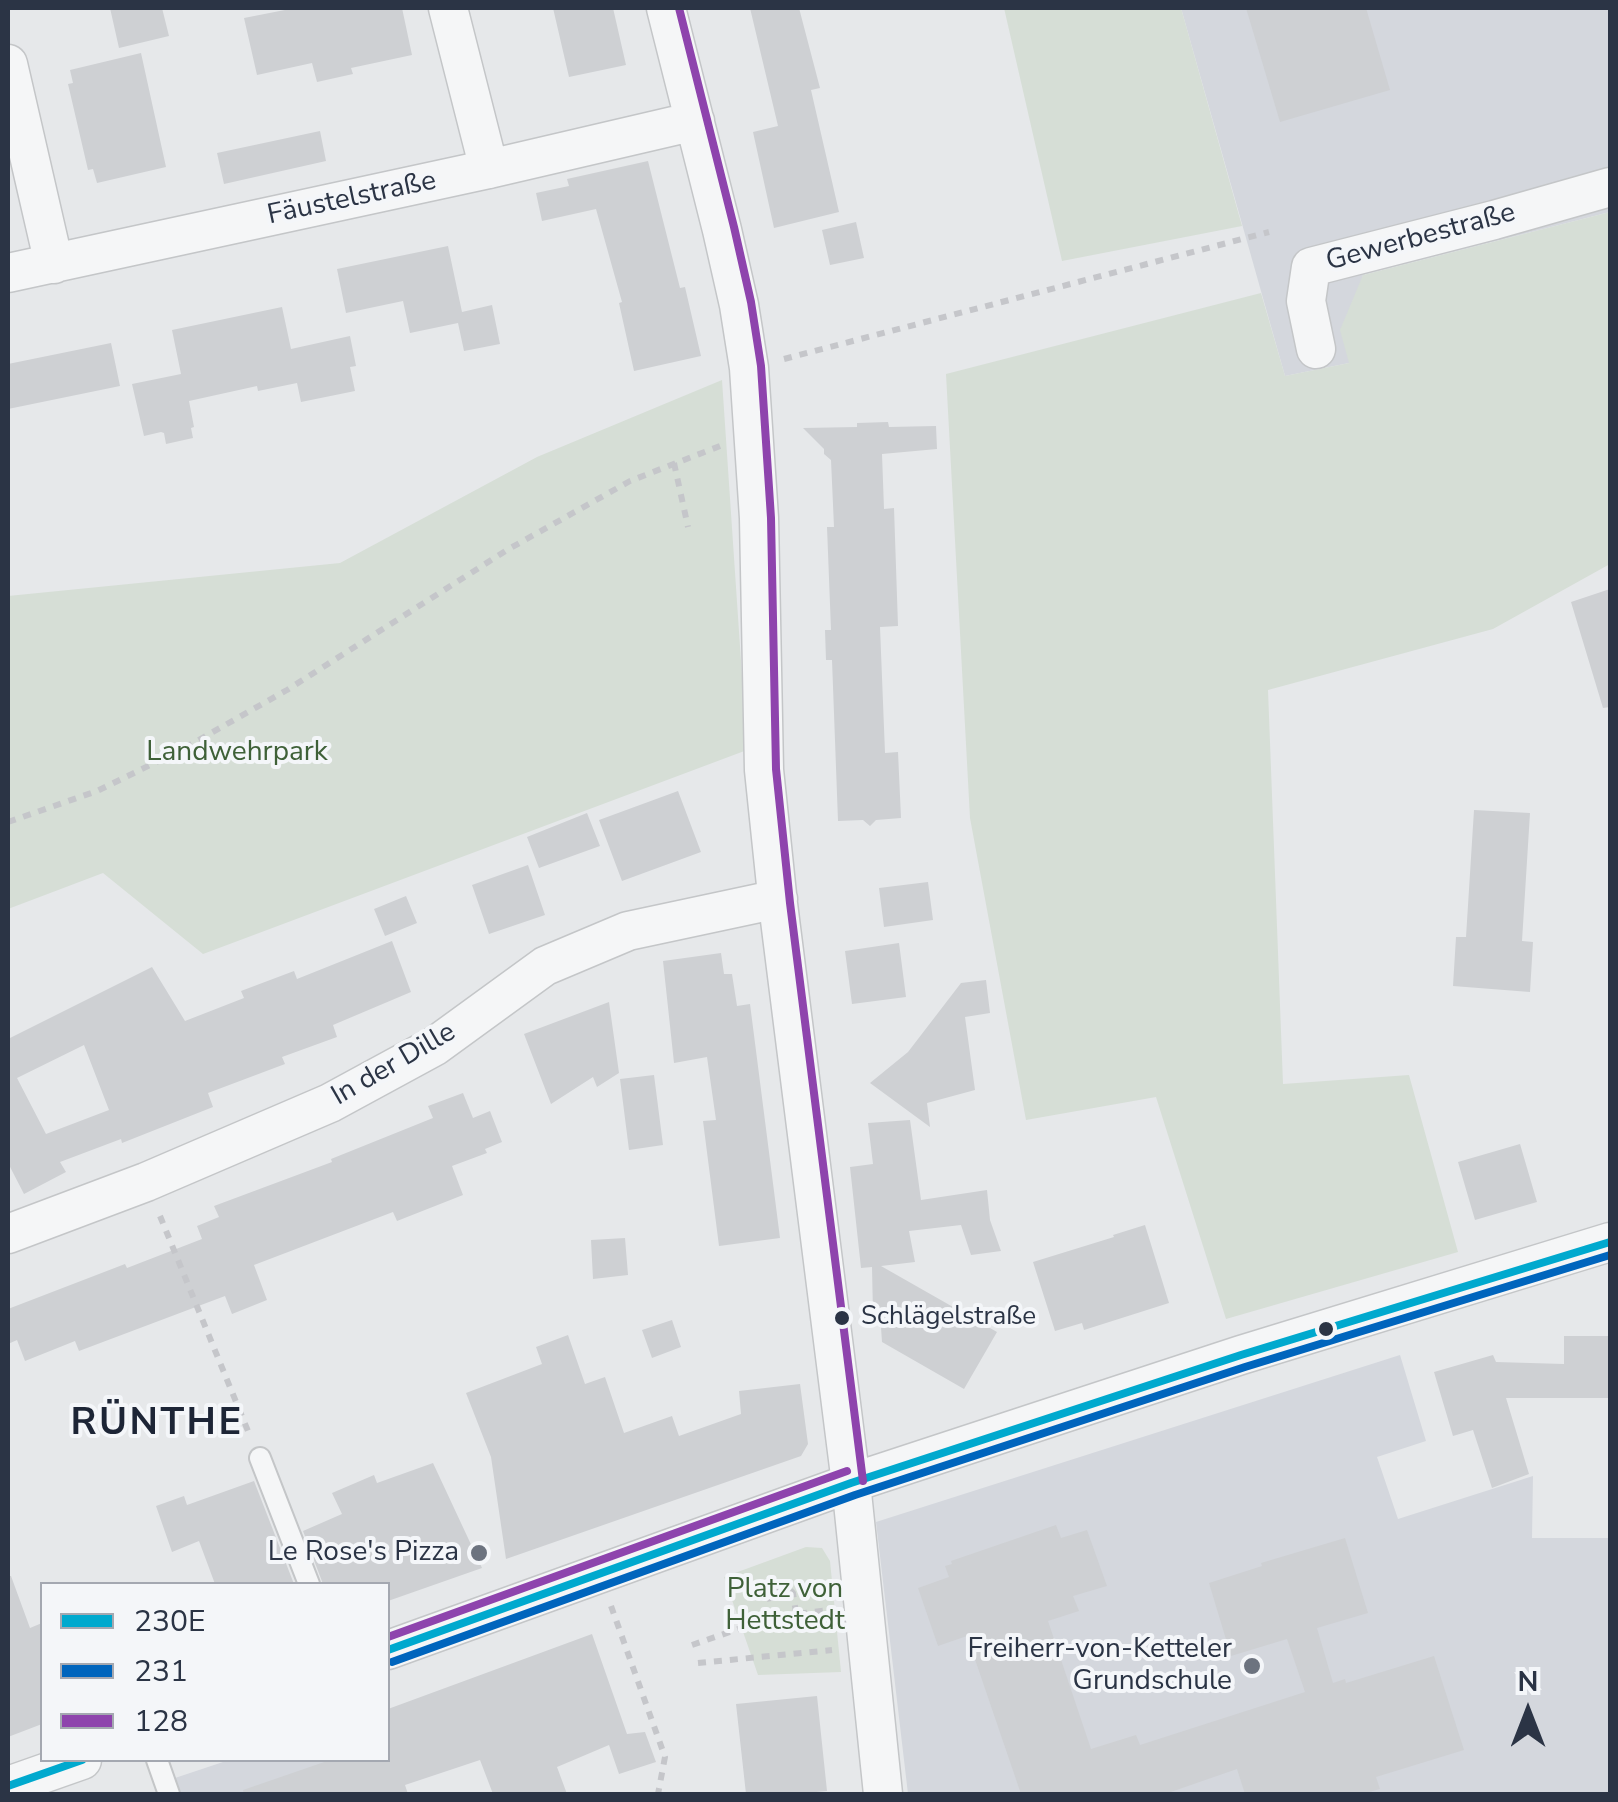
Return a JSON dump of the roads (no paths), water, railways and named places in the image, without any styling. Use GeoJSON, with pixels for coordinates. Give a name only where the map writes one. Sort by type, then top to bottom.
{"type":"FeatureCollection","features":[{"type":"Feature","properties":{"kind":"street"},"geometry":{"type":"LineString","coordinates":[[448,8],[489,169]]}},
{"type":"Feature","properties":{"kind":"street"},"geometry":{"type":"LineString","coordinates":[[666,8],[738,305],[749,368],[759,518],[764,770],[851,1482],[883,1794]]}},
{"type":"Feature","properties":{"kind":"street"},"geometry":{"type":"LineString","coordinates":[[8,64],[54,264]]}},
{"type":"Feature","properties":{"kind":"street","name":"Fäustelstraße"},"geometry":{"type":"LineString","coordinates":[[8,272],[695,121]]}},
{"type":"Feature","properties":{"kind":"street","name":"Gewerbestraße"},"geometry":{"type":"LineString","coordinates":[[1316,349],[1306,301],[1311,267],[1610,186]]}},
{"type":"Feature","properties":{"kind":"street","name":"In der Dille"},"geometry":{"type":"LineString","coordinates":[[8,1234],[146,1182],[330,1102],[435,1046],[545,966],[628,931],[778,900]]}},
{"type":"Feature","properties":{"kind":"street"},"geometry":{"type":"LineString","coordinates":[[390,1649],[851,1482],[1241,1354],[1610,1242]]}},
{"type":"Feature","properties":{"kind":"street"},"geometry":{"type":"LineString","coordinates":[[8,1786],[76,1762]]}},
{"type":"Feature","properties":{"kind":"lane"},"geometry":{"type":"LineString","coordinates":[[260,1458],[308,1582]]}},
{"type":"Feature","properties":{"kind":"lane"},"geometry":{"type":"LineString","coordinates":[[158,1762],[170,1794]]}},
{"type":"Feature","properties":{"kind":"place","name":"Schlägelstraße"},"geometry":{"type":"Point","coordinates":[842,1318]}},
{"type":"Feature","properties":{"kind":"place","name":"Le Rose's Pizza"},"geometry":{"type":"Point","coordinates":[479,1553]}},
{"type":"Feature","properties":{"kind":"place","name":"Freiherr-von-Ketteler Grundschule"},"geometry":{"type":"Point","coordinates":[1252,1666]}},
{"type":"Feature","properties":{"kind":"district","name":"RÜNTHE"},"geometry":{"type":"Point","coordinates":[157,1425]}},
{"type":"Feature","properties":{"kind":"park label","name":"Landwehrpark"},"geometry":{"type":"Point","coordinates":[237,753]}},
{"type":"Feature","properties":{"kind":"park label","name":"Platz von Hettstedt"},"geometry":{"type":"Point","coordinates":[785,1606]}}]}
